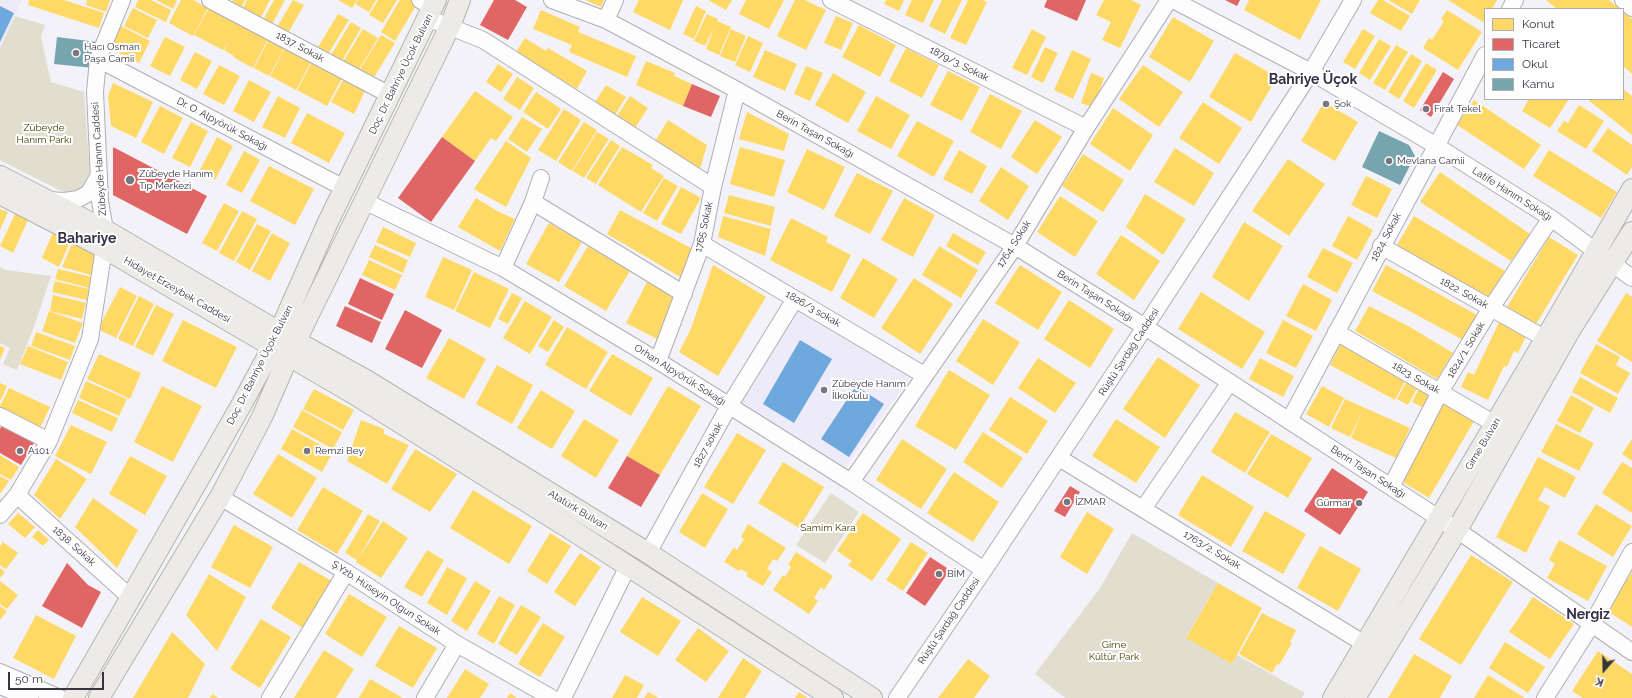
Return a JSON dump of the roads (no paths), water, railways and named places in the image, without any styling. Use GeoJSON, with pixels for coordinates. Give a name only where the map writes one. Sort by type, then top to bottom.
{"type":"FeatureCollection","features":[{"type":"Feature","properties":{"kind":"main road","name":"Doç. Dr. Bahriye Üçok Bulvarı"},"geometry":{"type":"LineString","coordinates":[[73,698],[239,409],[284,343],[364,202],[450,26],[460,0]]}},
{"type":"Feature","properties":{"kind":"main road","name":"Doç. Dr. Bahriye Üçok Bulvarı"},"geometry":{"type":"LineString","coordinates":[[99,698],[220,497],[262,417],[284,343],[328,222],[346,189],[429,8]]}},
{"type":"Feature","properties":{"kind":"main road","name":"Hidayet Erzeybek Caddesi"},"geometry":{"type":"LineString","coordinates":[[0,176],[45,200],[105,239],[284,343]]}},
{"type":"Feature","properties":{"kind":"main road","name":"Girne Bulvarı"},"geometry":{"type":"LineString","coordinates":[[1334,698],[1546,339],[1632,189]]}},
{"type":"Feature","properties":{"kind":"main road","name":"Hidayet Erzeybek Caddesi"},"geometry":{"type":"LineString","coordinates":[[0,194],[105,239]]}},
{"type":"Feature","properties":{"kind":"main road","name":"Girne Bulvarı"},"geometry":{"type":"LineString","coordinates":[[1355,698],[1457,530],[1569,332],[1632,232]]}},
{"type":"Feature","properties":{"kind":"main road","name":"Atatürk Bulvarı"},"geometry":{"type":"LineString","coordinates":[[284,343],[366,380],[648,553],[872,698]]}},
{"type":"Feature","properties":{"kind":"main road","name":"Atatürk Bulvarı"},"geometry":{"type":"LineString","coordinates":[[284,343],[833,698]]}},
{"type":"Feature","properties":{"kind":"street","name":"Zübeyde Hanım Caddesi"},"geometry":{"type":"LineString","coordinates":[[0,515],[17,494],[49,441],[90,339],[105,239],[100,201],[95,92],[98,59],[122,0]]}},
{"type":"Feature","properties":{"kind":"street","name":"1837. Sokak"},"geometry":{"type":"LineString","coordinates":[[210,0],[390,95]]}},
{"type":"Feature","properties":{"kind":"street","name":"Berin Taşan Sokağı"},"geometry":{"type":"LineString","coordinates":[[552,0],[606,20],[737,90],[1015,246],[1145,327],[1457,530],[1632,652]]}},
{"type":"Feature","properties":{"kind":"street"},"geometry":{"type":"LineString","coordinates":[[606,20],[615,0]]}},
{"type":"Feature","properties":{"kind":"street","name":"1879/3. Sokak"},"geometry":{"type":"LineString","coordinates":[[831,0],[1086,128]]}},
{"type":"Feature","properties":{"kind":"street","name":"1764. Sokak"},"geometry":{"type":"LineString","coordinates":[[851,482],[1015,246],[1086,128],[1169,0]]}},
{"type":"Feature","properties":{"kind":"street","name":"Latife Hanım Sokağı"},"geometry":{"type":"LineString","coordinates":[[1173,0],[1311,72],[1435,145],[1551,218],[1632,278]]}},
{"type":"Feature","properties":{"kind":"street","name":"Rüştü Şardağ Caddesi"},"geometry":{"type":"LineString","coordinates":[[897,698],[1059,458],[1145,327],[1311,72],[1353,0]]}},
{"type":"Feature","properties":{"kind":"street"},"geometry":{"type":"LineString","coordinates":[[1623,0],[1632,8]]}},
{"type":"Feature","properties":{"kind":"street"},"geometry":{"type":"LineString","coordinates":[[429,8],[435,21],[483,40],[713,187]]}},
{"type":"Feature","properties":{"kind":"street","name":"1824. Sokak"},"geometry":{"type":"LineString","coordinates":[[1290,421],[1381,246],[1484,57]]}},
{"type":"Feature","properties":{"kind":"street","name":"Dr. O. Alpyörük Sokağı"},"geometry":{"type":"LineString","coordinates":[[98,59],[346,189]]}},
{"type":"Feature","properties":{"kind":"street","name":"1765 Sokak"},"geometry":{"type":"LineString","coordinates":[[658,361],[702,244],[713,187],[737,90]]}},
{"type":"Feature","properties":{"kind":"street"},"geometry":{"type":"LineString","coordinates":[[45,200],[65,201],[78,199],[89,193],[99,175]]}},
{"type":"Feature","properties":{"kind":"street"},"geometry":{"type":"LineString","coordinates":[[503,268],[533,202],[541,178]]}},
{"type":"Feature","properties":{"kind":"street","name":"Orhan Alpyörük Sokağı"},"geometry":{"type":"LineString","coordinates":[[364,202],[503,268],[658,361],[851,482],[984,570]]}},
{"type":"Feature","properties":{"kind":"street"},"geometry":{"type":"LineString","coordinates":[[533,202],[684,294]]}},
{"type":"Feature","properties":{"kind":"street","name":"1824/1. Sokak"},"geometry":{"type":"LineString","coordinates":[[1391,487],[1440,392],[1491,308],[1551,218]]}},
{"type":"Feature","properties":{"kind":"street","name":"1826/3 sokak"},"geometry":{"type":"LineString","coordinates":[[702,244],[924,375]]}},
{"type":"Feature","properties":{"kind":"street","name":"1822. Sokak"},"geometry":{"type":"LineString","coordinates":[[1381,246],[1546,339]]}},
{"type":"Feature","properties":{"kind":"street","name":"1827 sokak"},"geometry":{"type":"LineString","coordinates":[[648,553],[729,406],[795,299]]}},
{"type":"Feature","properties":{"kind":"street","name":"1823. Sokak"},"geometry":{"type":"LineString","coordinates":[[1336,332],[1495,424]]}},
{"type":"Feature","properties":{"kind":"street"},"geometry":{"type":"LineString","coordinates":[[1144,509],[1230,382]]}},
{"type":"Feature","properties":{"kind":"street"},"geometry":{"type":"LineString","coordinates":[[0,416],[49,441]]}},
{"type":"Feature","properties":{"kind":"street","name":"1763/2. Sokak"},"geometry":{"type":"LineString","coordinates":[[1059,458],[1365,644]]}},
{"type":"Feature","properties":{"kind":"street","name":"1838. Sokak"},"geometry":{"type":"LineString","coordinates":[[17,494],[131,598]]}},
{"type":"Feature","properties":{"kind":"street","name":"Ş.Yzb. Hüseyin Olgun Sokak"},"geometry":{"type":"LineString","coordinates":[[220,497],[346,572],[457,644],[552,698]]}},
{"type":"Feature","properties":{"kind":"street"},"geometry":{"type":"LineString","coordinates":[[1544,698],[1592,624],[1632,552]]}},
{"type":"Feature","properties":{"kind":"street"},"geometry":{"type":"LineString","coordinates":[[563,698],[628,566]]}},
{"type":"Feature","properties":{"kind":"street"},"geometry":{"type":"LineString","coordinates":[[270,698],[346,572]]}},
{"type":"Feature","properties":{"kind":"street"},"geometry":{"type":"LineString","coordinates":[[424,698],[457,644]]}},
{"type":"Feature","properties":{"kind":"street"},"geometry":{"type":"LineString","coordinates":[[0,672],[60,698]]}},
{"type":"Feature","properties":{"kind":"street"},"geometry":{"type":"LineString","coordinates":[[0,686],[30,698]]}},
{"type":"Feature","properties":{"kind":"place","name":"Hacı Osman Paşa Camii"},"geometry":{"type":"Point","coordinates":[76,53]}},
{"type":"Feature","properties":{"kind":"place","name":"Şok"},"geometry":{"type":"Point","coordinates":[1326,104]}},
{"type":"Feature","properties":{"kind":"place","name":"Fırat Tekel"},"geometry":{"type":"Point","coordinates":[1426,109]}},
{"type":"Feature","properties":{"kind":"place","name":"Mevlana Camii"},"geometry":{"type":"Point","coordinates":[1389,161]}},
{"type":"Feature","properties":{"kind":"place","name":"Zübeyde Hanım Tıp Merkezi"},"geometry":{"type":"Point","coordinates":[130,180]}},
{"type":"Feature","properties":{"kind":"place","name":"Zübeyde Hanım İlkokulu"},"geometry":{"type":"Point","coordinates":[824,390]}},
{"type":"Feature","properties":{"kind":"place","name":"A101"},"geometry":{"type":"Point","coordinates":[20,451]}},
{"type":"Feature","properties":{"kind":"place","name":"Remzi Bey"},"geometry":{"type":"Point","coordinates":[307,451]}},
{"type":"Feature","properties":{"kind":"place","name":"İZMAR"},"geometry":{"type":"Point","coordinates":[1067,502]}},
{"type":"Feature","properties":{"kind":"place","name":"Gürmar"},"geometry":{"type":"Point","coordinates":[1359,503]}},
{"type":"Feature","properties":{"kind":"place","name":"BİM"},"geometry":{"type":"Point","coordinates":[939,574]}},
{"type":"Feature","properties":{"kind":"district","name":"Bahriye Üçok"},"geometry":{"type":"Point","coordinates":[1313,80]}},
{"type":"Feature","properties":{"kind":"district","name":"Bahariye"},"geometry":{"type":"Point","coordinates":[87,239]}},
{"type":"Feature","properties":{"kind":"district","name":"Nergiz"},"geometry":{"type":"Point","coordinates":[1588,615]}},
{"type":"Feature","properties":{"kind":"park label","name":"Zübeyde Hanım Parkı"},"geometry":{"type":"Point","coordinates":[44,134]}},
{"type":"Feature","properties":{"kind":"park label","name":"Samim Kara"},"geometry":{"type":"Point","coordinates":[828,528]}},
{"type":"Feature","properties":{"kind":"park label","name":"Girne Kültür Park"},"geometry":{"type":"Point","coordinates":[1114,650]}}]}
